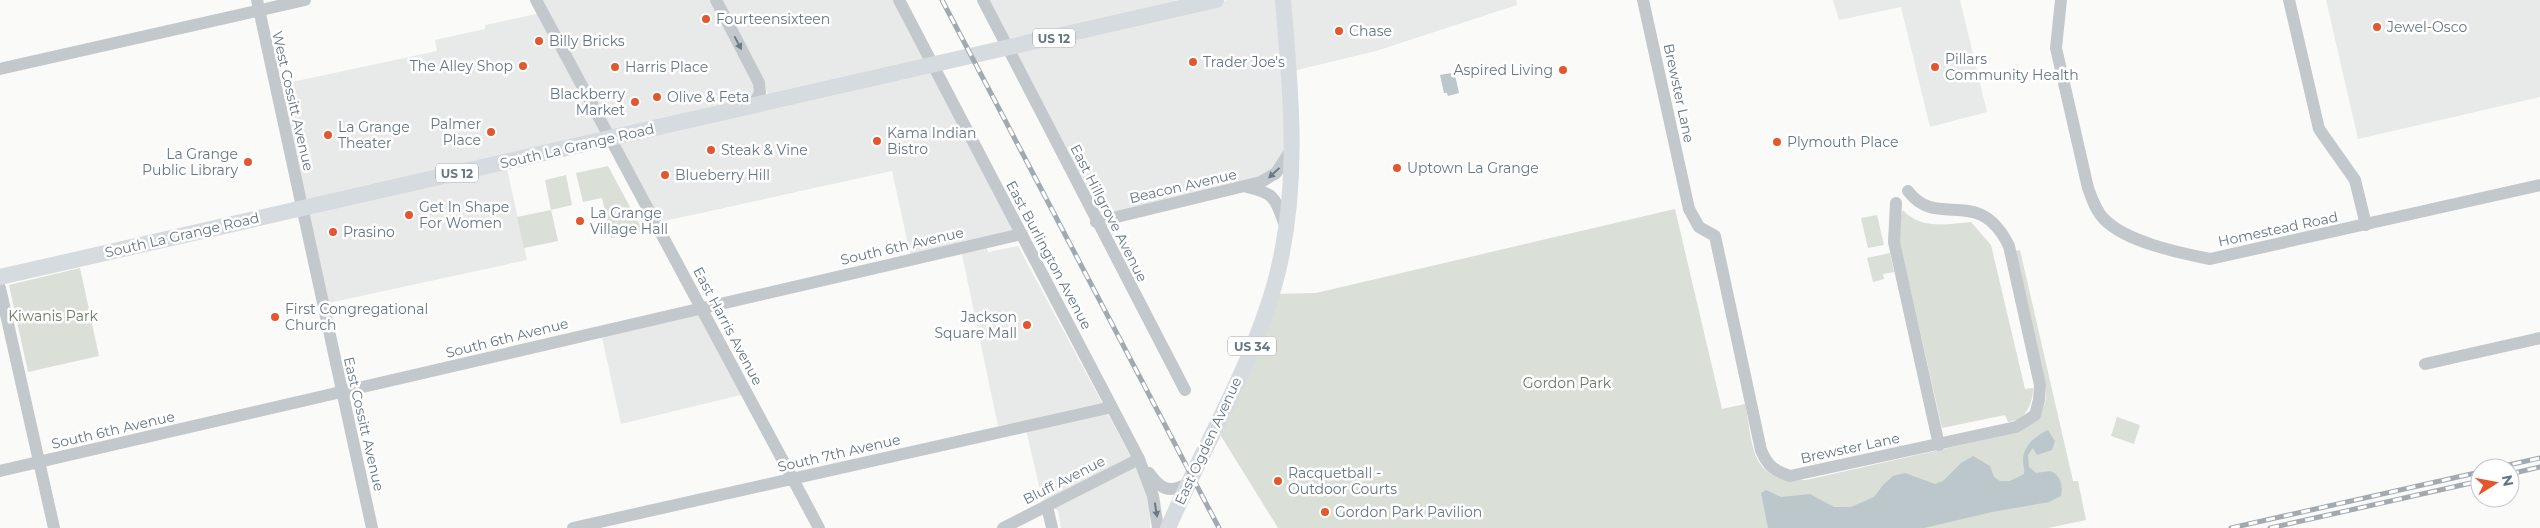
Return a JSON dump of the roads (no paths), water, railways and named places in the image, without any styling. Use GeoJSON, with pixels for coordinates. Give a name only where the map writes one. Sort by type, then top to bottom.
{"type":"FeatureCollection","features":[{"type":"Feature","properties":{"kind":"main road","name":"US 12"},"geometry":{"type":"LineString","coordinates":[[1008,49],[1216,0]]}},
{"type":"Feature","properties":{"kind":"main road","name":"East Ogden Avenue"},"geometry":{"type":"LineString","coordinates":[[1168,528],[1258,330],[1277,276],[1286,228],[1291,180],[1293,118],[1283,0]]}},
{"type":"Feature","properties":{"kind":"main road","name":"South La Grange Road"},"geometry":{"type":"LineString","coordinates":[[0,277],[1008,49]]}},
{"type":"Feature","properties":{"kind":"street"},"geometry":{"type":"LineString","coordinates":[[0,69],[258,5],[305,0]]}},
{"type":"Feature","properties":{"kind":"street","name":"East Harris Avenue"},"geometry":{"type":"LineString","coordinates":[[536,0],[612,138],[819,528]]}},
{"type":"Feature","properties":{"kind":"street"},"geometry":{"type":"LineString","coordinates":[[716,0],[759,83],[760,92],[752,107]]}},
{"type":"Feature","properties":{"kind":"street","name":"East Burlington Avenue"},"geometry":{"type":"LineString","coordinates":[[899,0],[1139,459],[1153,496],[1158,528]]}},
{"type":"Feature","properties":{"kind":"street","name":"East Hillgrove Avenue"},"geometry":{"type":"LineString","coordinates":[[983,0],[1096,222],[1185,390]]}},
{"type":"Feature","properties":{"kind":"street","name":"Brewster Lane"},"geometry":{"type":"LineString","coordinates":[[1643,0],[1689,209],[1699,227],[1716,236],[1761,450],[1766,463],[1778,472],[1790,476],[1939,445],[2016,427],[2035,416],[2040,400],[2040,385],[2009,246],[2002,232],[1982,214],[1969,210],[1929,208],[1920,204],[1908,190]]}},
{"type":"Feature","properties":{"kind":"street","name":"Homestead Road"},"geometry":{"type":"LineString","coordinates":[[2061,0],[2056,48],[2088,188],[2097,210],[2114,227],[2125,234],[2186,254],[2210,259],[2540,185]]}},
{"type":"Feature","properties":{"kind":"street"},"geometry":{"type":"LineString","coordinates":[[2289,0],[2319,129],[2355,180],[2366,225]]}},
{"type":"Feature","properties":{"kind":"street","name":"West Cossitt Avenue"},"geometry":{"type":"LineString","coordinates":[[258,5],[302,208]]}},
{"type":"Feature","properties":{"kind":"street","name":"Beacon Avenue"},"geometry":{"type":"LineString","coordinates":[[1096,222],[1247,187],[1274,174],[1292,148]]}},
{"type":"Feature","properties":{"kind":"street","name":"Beacon Avenue"},"geometry":{"type":"LineString","coordinates":[[1247,187],[1268,192],[1273,197],[1286,228]]}},
{"type":"Feature","properties":{"kind":"street"},"geometry":{"type":"LineString","coordinates":[[1896,203],[1894,242],[1939,445]]}},
{"type":"Feature","properties":{"kind":"street","name":"East Cossitt Avenue"},"geometry":{"type":"LineString","coordinates":[[302,208],[372,528]]}},
{"type":"Feature","properties":{"kind":"street","name":"South 6th Avenue"},"geometry":{"type":"LineString","coordinates":[[0,471],[342,394],[701,307],[1022,234]]}},
{"type":"Feature","properties":{"kind":"street"},"geometry":{"type":"LineString","coordinates":[[0,288],[54,528]]}},
{"type":"Feature","properties":{"kind":"street"},"geometry":{"type":"LineString","coordinates":[[2425,364],[2540,338]]}},
{"type":"Feature","properties":{"kind":"street","name":"South 7th Avenue"},"geometry":{"type":"LineString","coordinates":[[573,528],[1112,407]]}},
{"type":"Feature","properties":{"kind":"street","name":"East Burlington Avenue"},"geometry":{"type":"LineString","coordinates":[[1139,459],[1155,482],[1165,489],[1175,490],[1187,484]]}},
{"type":"Feature","properties":{"kind":"street","name":"Bluff Avenue"},"geometry":{"type":"LineString","coordinates":[[1003,528],[1139,459]]}},
{"type":"Feature","properties":{"kind":"street"},"geometry":{"type":"LineString","coordinates":[[1047,506],[1052,528]]}},
{"type":"Feature","properties":{"kind":"railway"},"geometry":{"type":"LineString","coordinates":[[942,0],[1219,528]]}},
{"type":"Feature","properties":{"kind":"railway"},"geometry":{"type":"LineString","coordinates":[[2520,462],[2540,458]]}},
{"type":"Feature","properties":{"kind":"railway"},"geometry":{"type":"LineString","coordinates":[[2520,472],[2540,467]]}},
{"type":"Feature","properties":{"kind":"railway"},"geometry":{"type":"LineString","coordinates":[[2231,528],[2470,474]]}},
{"type":"Feature","properties":{"kind":"railway"},"geometry":{"type":"LineString","coordinates":[[2270,528],[2470,483]]}},
{"type":"Feature","properties":{"kind":"place","name":"Fourteensixteen"},"geometry":{"type":"Point","coordinates":[706,19]}},
{"type":"Feature","properties":{"kind":"place","name":"Jewel-Osco"},"geometry":{"type":"Point","coordinates":[2377,27]}},
{"type":"Feature","properties":{"kind":"place","name":"Chase"},"geometry":{"type":"Point","coordinates":[1339,31]}},
{"type":"Feature","properties":{"kind":"place","name":"Billy Bricks"},"geometry":{"type":"Point","coordinates":[539,41]}},
{"type":"Feature","properties":{"kind":"place","name":"Trader Joe's"},"geometry":{"type":"Point","coordinates":[1193,62]}},
{"type":"Feature","properties":{"kind":"place","name":"The Alley Shop"},"geometry":{"type":"Point","coordinates":[523,66]}},
{"type":"Feature","properties":{"kind":"place","name":"Harris Place"},"geometry":{"type":"Point","coordinates":[615,67]}},
{"type":"Feature","properties":{"kind":"place","name":"Pillars Community Health"},"geometry":{"type":"Point","coordinates":[1935,67]}},
{"type":"Feature","properties":{"kind":"place","name":"Aspired Living"},"geometry":{"type":"Point","coordinates":[1563,70]}},
{"type":"Feature","properties":{"kind":"place","name":"Olive & Feta"},"geometry":{"type":"Point","coordinates":[657,97]}},
{"type":"Feature","properties":{"kind":"place","name":"Blackberry Market"},"geometry":{"type":"Point","coordinates":[635,102]}},
{"type":"Feature","properties":{"kind":"place","name":"Palmer Place"},"geometry":{"type":"Point","coordinates":[491,132]}},
{"type":"Feature","properties":{"kind":"place","name":"La Grange Theater"},"geometry":{"type":"Point","coordinates":[328,135]}},
{"type":"Feature","properties":{"kind":"place","name":"Kama Indian Bistro"},"geometry":{"type":"Point","coordinates":[877,141]}},
{"type":"Feature","properties":{"kind":"place","name":"Plymouth Place"},"geometry":{"type":"Point","coordinates":[1777,142]}},
{"type":"Feature","properties":{"kind":"place","name":"Steak & Vine"},"geometry":{"type":"Point","coordinates":[711,150]}},
{"type":"Feature","properties":{"kind":"place","name":"La Grange Public Library"},"geometry":{"type":"Point","coordinates":[248,162]}},
{"type":"Feature","properties":{"kind":"place","name":"Uptown La Grange"},"geometry":{"type":"Point","coordinates":[1397,168]}},
{"type":"Feature","properties":{"kind":"place","name":"Blueberry Hill"},"geometry":{"type":"Point","coordinates":[665,175]}},
{"type":"Feature","properties":{"kind":"place","name":"Get In Shape For Women"},"geometry":{"type":"Point","coordinates":[409,215]}},
{"type":"Feature","properties":{"kind":"place","name":"La Grange Village Hall"},"geometry":{"type":"Point","coordinates":[580,221]}},
{"type":"Feature","properties":{"kind":"place","name":"Prasino"},"geometry":{"type":"Point","coordinates":[333,232]}},
{"type":"Feature","properties":{"kind":"place","name":"First Congregational Church"},"geometry":{"type":"Point","coordinates":[275,317]}},
{"type":"Feature","properties":{"kind":"place","name":"Jackson Square Mall"},"geometry":{"type":"Point","coordinates":[1027,325]}},
{"type":"Feature","properties":{"kind":"place","name":"Racquetball - Outdoor Courts"},"geometry":{"type":"Point","coordinates":[1278,481]}},
{"type":"Feature","properties":{"kind":"place","name":"Gordon Park Pavilion"},"geometry":{"type":"Point","coordinates":[1325,512]}},
{"type":"Feature","properties":{"kind":"park label","name":"Kiwanis Park"},"geometry":{"type":"Point","coordinates":[53,316]}},
{"type":"Feature","properties":{"kind":"park label","name":"Gordon Park"},"geometry":{"type":"Point","coordinates":[1567,383]}}]}
